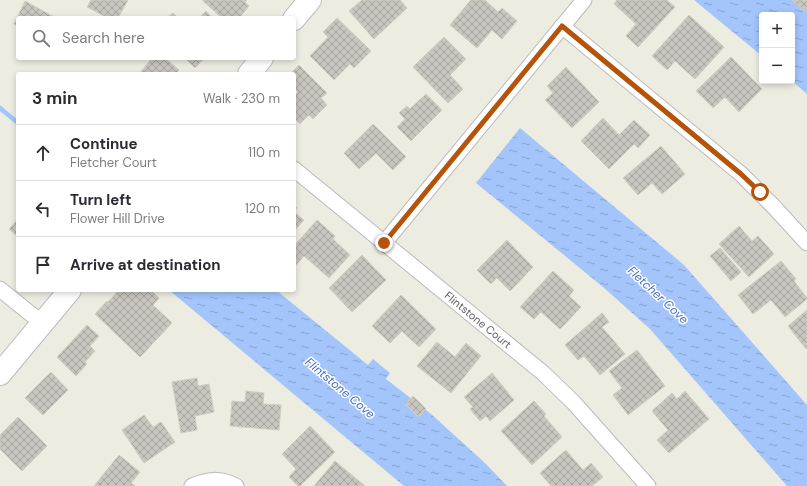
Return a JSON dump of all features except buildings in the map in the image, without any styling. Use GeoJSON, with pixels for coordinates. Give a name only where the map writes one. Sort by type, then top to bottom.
{"type":"FeatureCollection","features":[{"type":"Feature","properties":{"kind":"street"},"geometry":{"type":"LineString","coordinates":[[296,17],[310,0]]}},
{"type":"Feature","properties":{"kind":"street"},"geometry":{"type":"LineString","coordinates":[[384,243],[584,0]]}},
{"type":"Feature","properties":{"kind":"street"},"geometry":{"type":"LineString","coordinates":[[562,26],[741,174],[807,243]]}},
{"type":"Feature","properties":{"kind":"street"},"geometry":{"type":"LineString","coordinates":[[251,72],[260,60]]}},
{"type":"Feature","properties":{"kind":"street","name":"Flintstone Court"},"geometry":{"type":"LineString","coordinates":[[296,171],[543,373],[574,403],[648,486]]}},
{"type":"Feature","properties":{"kind":"street"},"geometry":{"type":"LineString","coordinates":[[0,289],[42,323]]}},
{"type":"Feature","properties":{"kind":"street"},"geometry":{"type":"LineString","coordinates":[[0,374],[68,292]]}},
{"type":"Feature","properties":{"kind":"street"},"geometry":{"type":"LineString","coordinates":[[192,486],[213,480],[227,482],[236,486]]}},
{"type":"Feature","properties":{"kind":"water"},"geometry":{"type":"Polygon","coordinates":[[[694,0],[804,0],[807,2],[807,94],[795,84],[795,12],[759,12],[759,54],[694,0]]]}},
{"type":"Feature","properties":{"kind":"water","name":"Fletcher Cove"},"geometry":{"type":"Polygon","coordinates":[[[520,128],[684,265],[807,405],[807,486],[787,486],[650,329],[603,287],[476,183],[520,128]]]}},
{"type":"Feature","properties":{"kind":"water","name":"Flintstone Cove"},"geometry":{"type":"Polygon","coordinates":[[[171,292],[278,292],[368,365],[373,359],[390,373],[386,379],[431,414],[485,463],[507,486],[404,486],[171,292]]]}},
{"type":"Feature","properties":{"kind":"waterway"},"geometry":{"type":"LineString","coordinates":[[0,108],[16,121]]}},
{"type":"Feature","properties":{"kind":"route"},"geometry":{"type":"LineString","coordinates":[[384,243],[562,26],[741,174],[760,192]]}}]}
